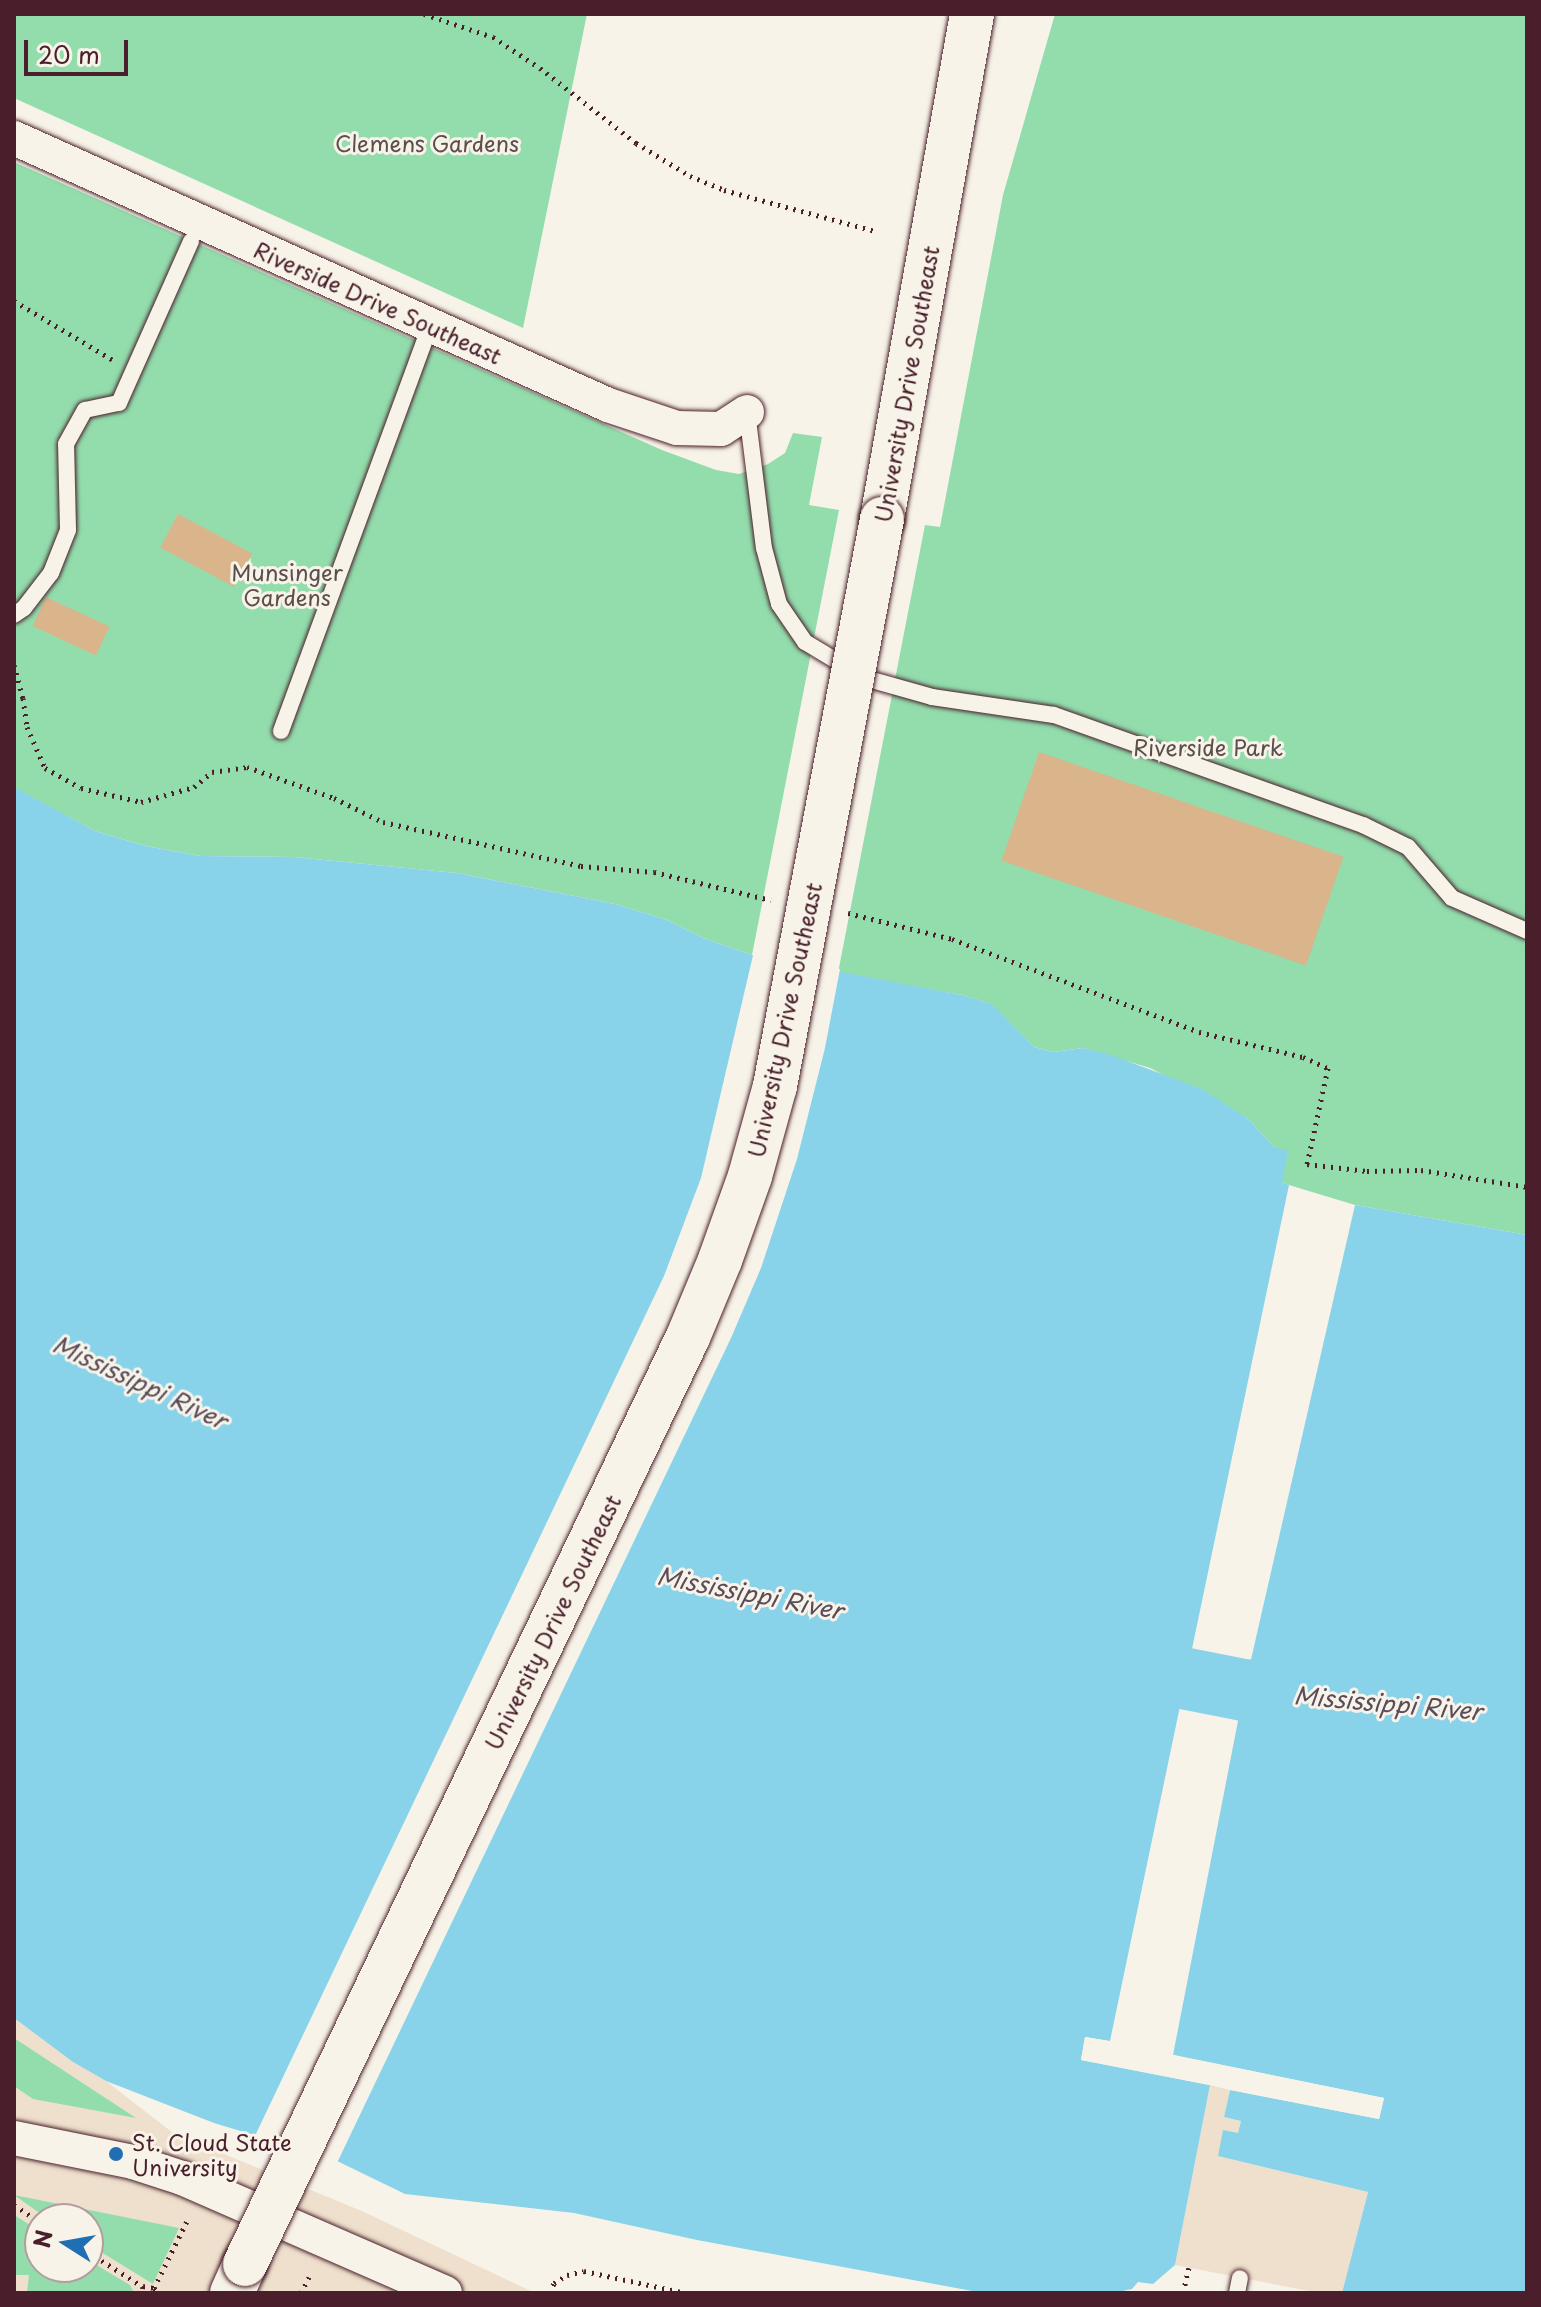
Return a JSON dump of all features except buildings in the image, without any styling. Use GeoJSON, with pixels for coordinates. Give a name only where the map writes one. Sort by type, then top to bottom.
{"type":"FeatureCollection","features":[{"type":"Feature","properties":{"kind":"street","name":"University Drive Southeast"},"geometry":{"type":"LineString","coordinates":[[238,2278],[688,1337],[750,1176],[775,1086],[882,519],[972,14]]}},
{"type":"Feature","properties":{"kind":"street","name":"Riverside Drive Southeast"},"geometry":{"type":"LineString","coordinates":[[14,138],[608,405],[677,428],[721,429],[747,412]]}},
{"type":"Feature","properties":{"kind":"street"},"geometry":{"type":"LineString","coordinates":[[14,2138],[133,2162],[182,2178],[445,2293]]}},
{"type":"Feature","properties":{"kind":"lane"},"geometry":{"type":"LineString","coordinates":[[14,615],[24,608],[51,573],[68,530],[66,444],[85,410],[119,403],[191,241]]}},
{"type":"Feature","properties":{"kind":"lane"},"geometry":{"type":"LineString","coordinates":[[281,731],[430,325]]}},
{"type":"Feature","properties":{"kind":"lane"},"geometry":{"type":"LineString","coordinates":[[747,412],[764,548],[779,604],[805,642],[865,678],[932,697],[1054,715],[1363,825],[1408,847],[1452,898],[1527,931]]}},
{"type":"Feature","properties":{"kind":"path"},"geometry":{"type":"LineString","coordinates":[[424,14],[493,37],[540,68],[636,143],[690,176],[724,190],[875,231]]}},
{"type":"Feature","properties":{"kind":"path"},"geometry":{"type":"LineString","coordinates":[[14,301],[96,352],[134,371]]}},
{"type":"Feature","properties":{"kind":"path"},"geometry":{"type":"LineString","coordinates":[[14,665],[27,727],[45,768],[81,788],[141,802],[194,787],[212,772],[247,767],[334,798],[383,822],[581,866],[654,872],[785,902]]}},
{"type":"Feature","properties":{"kind":"path"},"geometry":{"type":"LineString","coordinates":[[14,699],[23,698]]}},
{"type":"Feature","properties":{"kind":"path"},"geometry":{"type":"LineString","coordinates":[[842,912],[952,939],[1199,1032],[1303,1057],[1328,1068],[1307,1164],[1367,1171],[1421,1170],[1527,1187]]}},
{"type":"Feature","properties":{"kind":"path"},"geometry":{"type":"LineString","coordinates":[[154,2288],[191,2213]]}},
{"type":"Feature","properties":{"kind":"path"},"geometry":{"type":"LineString","coordinates":[[104,2262],[142,2286],[154,2288],[160,2293]]}},
{"type":"Feature","properties":{"kind":"path"},"geometry":{"type":"LineString","coordinates":[[1183,2293],[1189,2268]]}},
{"type":"Feature","properties":{"kind":"path"},"geometry":{"type":"LineString","coordinates":[[550,2293],[554,2283],[567,2275],[584,2271],[686,2293]]}},
{"type":"Feature","properties":{"kind":"path"},"geometry":{"type":"LineString","coordinates":[[301,2293],[309,2277]]}},
{"type":"Feature","properties":{"kind":"path"},"geometry":{"type":"LineString","coordinates":[[142,2286],[146,2293]]}},
{"type":"Feature","properties":{"kind":"shaded area","name":"St. Cloud State University"},"geometry":{"type":"Polygon","coordinates":[[[14,2018],[73,2062],[106,2081],[173,2133],[364,2212],[535,2293],[14,2293],[14,2018]]]}},
{"type":"Feature","properties":{"kind":"shaded area"},"geometry":{"type":"Polygon","coordinates":[[[1210,2085],[1230,2090],[1224,2117],[1241,2121],[1238,2133],[1218,2156],[1368,2192],[1342,2293],[1319,2293],[1175,2265],[1210,2085]]]}},
{"type":"Feature","properties":{"kind":"green space","name":"Clemens Gardens"},"geometry":{"type":"Polygon","coordinates":[[[14,14],[587,14],[523,328],[14,98],[14,14]]]}},
{"type":"Feature","properties":{"kind":"green space","name":"Riverside Park"},"geometry":{"type":"Polygon","coordinates":[[[1055,14],[1527,14],[1527,1235],[1355,1205],[1289,1185],[1282,1182],[1274,1147],[1247,1118],[1150,1068],[1083,1048],[1053,1052],[1034,1047],[991,1004],[962,995],[838,973],[925,525],[940,527],[1003,195],[1055,14]]]}},
{"type":"Feature","properties":{"kind":"green space","name":"Munsinger Gardens"},"geometry":{"type":"Polygon","coordinates":[[[14,162],[662,450],[716,470],[739,474],[768,464],[785,453],[793,433],[822,437],[809,505],[839,510],[752,955],[703,938],[667,920],[615,904],[457,873],[294,857],[200,856],[146,846],[95,831],[14,788],[14,162]]]}},
{"type":"Feature","properties":{"kind":"green space"},"geometry":{"type":"Polygon","coordinates":[[[14,2038],[136,2118],[33,2099],[14,2086],[14,2038]]]}},
{"type":"Feature","properties":{"kind":"green space"},"geometry":{"type":"Polygon","coordinates":[[[14,2195],[54,2203],[25,2203],[14,2195]]]}},
{"type":"Feature","properties":{"kind":"green space"},"geometry":{"type":"Polygon","coordinates":[[[104,2213],[179,2228],[153,2284],[104,2254],[104,2213]]]}},
{"type":"Feature","properties":{"kind":"green space"},"geometry":{"type":"Polygon","coordinates":[[[14,2215],[24,2221],[24,2275],[16,2275],[14,2215]]]}},
{"type":"Feature","properties":{"kind":"green space"},"geometry":{"type":"Polygon","coordinates":[[[104,2270],[130,2285],[134,2293],[27,2293],[28,2283],[104,2283],[104,2270]]]}},
{"type":"Feature","properties":{"kind":"water"},"geometry":{"type":"Polygon","coordinates":[[[14,787],[95,831],[146,846],[200,856],[294,857],[457,873],[615,904],[667,920],[703,938],[752,955],[962,995],[992,1004],[1034,1047],[1053,1052],[1083,1048],[1111,1055],[1202,1089],[1247,1118],[1274,1147],[1288,1151],[1282,1182],[1289,1185],[1110,2041],[1085,2037],[1081,2060],[1210,2085],[1175,2265],[1153,2284],[1138,2282],[1132,2289],[1113,2293],[983,2293],[697,2240],[574,2213],[405,2194],[335,2160],[214,2123],[106,2081],[73,2062],[14,2018],[14,787]]]}},
{"type":"Feature","properties":{"kind":"water"},"geometry":{"type":"Polygon","coordinates":[[[1355,1205],[1527,1235],[1527,2293],[1342,2293],[1368,2192],[1218,2156],[1223,2130],[1238,2133],[1241,2121],[1224,2117],[1230,2090],[1379,2119],[1384,2098],[1173,2055],[1244,1690],[1355,1205]]]}},
{"type":"Feature","properties":{"kind":"pier"},"geometry":{"type":"Polygon","coordinates":[[[754,951],[840,969],[825,1048],[797,1159],[761,1268],[731,1338],[336,2165],[253,2140],[664,1276],[701,1178],[754,951]]]}},
{"type":"Feature","properties":{"kind":"pier"},"geometry":{"type":"Polygon","coordinates":[[[1085,2037],[1114,2042],[1110,2045],[1088,2041],[1085,2057],[1211,2082],[1214,2086],[1081,2060],[1085,2037]]]}},
{"type":"Feature","properties":{"kind":"pier"},"geometry":{"type":"Polygon","coordinates":[[[1169,2054],[1384,2098],[1379,2119],[1226,2089],[1231,2086],[1376,2114],[1379,2101],[1172,2059],[1169,2054]]]}},
{"type":"Feature","properties":{"kind":"waterway","name":"Mississippi River"},"geometry":{"type":"LineString","coordinates":[[1101,1662],[1244,1690],[1328,1698]]}},
{"type":"Feature","properties":{"kind":"place","name":"St. Cloud State University"},"geometry":{"type":"Point","coordinates":[116,2154]}}]}
